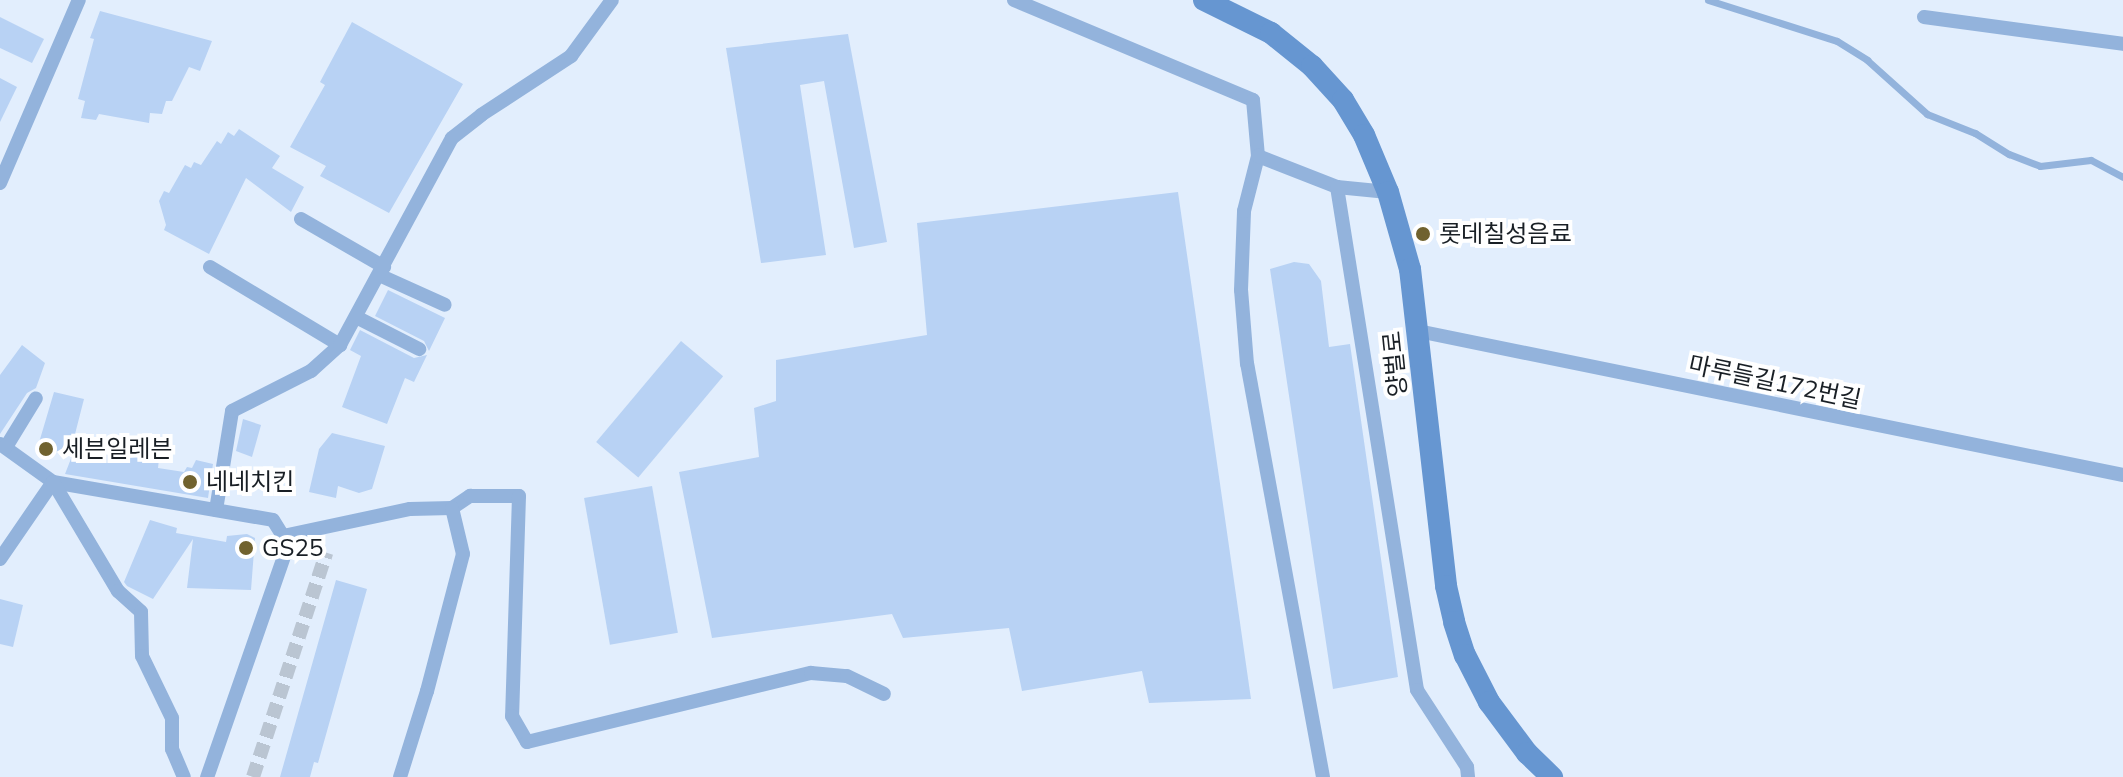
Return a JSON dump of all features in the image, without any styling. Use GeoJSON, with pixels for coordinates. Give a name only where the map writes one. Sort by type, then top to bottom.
{"type":"FeatureCollection","features":[{"type":"Feature","properties":{"kind":"street"},"geometry":{"type":"LineString","coordinates":[[0,183],[79,0]]}},
{"type":"Feature","properties":{"kind":"street"},"geometry":{"type":"LineString","coordinates":[[216,510],[232,411],[311,371],[340,345],[452,138],[481,115],[571,56],[612,0]]}},
{"type":"Feature","properties":{"kind":"street"},"geometry":{"type":"LineString","coordinates":[[1014,0],[1253,100],[1258,156],[1244,211],[1241,290],[1247,364],[1323,777]]}},
{"type":"Feature","properties":{"kind":"street","name":"양벌로"},"geometry":{"type":"LineString","coordinates":[[1204,0],[1271,33],[1312,66],[1343,100],[1364,135],[1388,192],[1410,269],[1446,586],[1454,622],[1465,655],[1489,702],[1527,753],[1552,777]]}},
{"type":"Feature","properties":{"kind":"street"},"geometry":{"type":"LineString","coordinates":[[1924,17],[2123,44]]}},
{"type":"Feature","properties":{"kind":"street"},"geometry":{"type":"LineString","coordinates":[[1258,156],[1337,187],[1388,192]]}},
{"type":"Feature","properties":{"kind":"street"},"geometry":{"type":"LineString","coordinates":[[1337,187],[1417,690],[1467,767],[1468,777]]}},
{"type":"Feature","properties":{"kind":"street"},"geometry":{"type":"LineString","coordinates":[[301,219],[381,271],[445,305]]}},
{"type":"Feature","properties":{"kind":"street"},"geometry":{"type":"LineString","coordinates":[[210,267],[340,345]]}},
{"type":"Feature","properties":{"kind":"street"},"geometry":{"type":"LineString","coordinates":[[356,317],[419,349]]}},
{"type":"Feature","properties":{"kind":"street","name":"마루들길172번길"},"geometry":{"type":"LineString","coordinates":[[1418,331],[2123,475]]}},
{"type":"Feature","properties":{"kind":"street"},"geometry":{"type":"LineString","coordinates":[[36,398],[3,446],[53,482],[118,591],[141,612],[142,656],[172,718],[172,749],[184,777]]}},
{"type":"Feature","properties":{"kind":"street"},"geometry":{"type":"LineString","coordinates":[[53,482],[273,520],[288,545],[207,777]]}},
{"type":"Feature","properties":{"kind":"street"},"geometry":{"type":"LineString","coordinates":[[0,559],[53,482]]}},
{"type":"Feature","properties":{"kind":"street"},"geometry":{"type":"LineString","coordinates":[[283,536],[410,509],[452,508],[470,496],[519,496],[512,716],[527,742],[811,673],[847,676],[884,694]]}},
{"type":"Feature","properties":{"kind":"street"},"geometry":{"type":"LineString","coordinates":[[400,777],[427,691],[463,554],[452,508]]}},
{"type":"Feature","properties":{"kind":"lane"},"geometry":{"type":"LineString","coordinates":[[1708,0],[1837,41],[1867,60],[1927,114],[1975,133],[2009,154],[2040,166],[2091,160],[2123,177]]}},
{"type":"Feature","properties":{"kind":"building"},"geometry":{"type":"Polygon","coordinates":[[[100,11],[212,41],[200,71],[189,67],[172,101],[166,101],[162,114],[150,113],[149,123],[99,114],[96,120],[81,118],[85,101],[78,99],[94,39],[90,38],[100,11]]]}},
{"type":"Feature","properties":{"kind":"building"},"geometry":{"type":"Polygon","coordinates":[[[0,17],[44,39],[32,63],[0,48],[0,17]]]}},
{"type":"Feature","properties":{"kind":"building"},"geometry":{"type":"Polygon","coordinates":[[[352,22],[463,84],[389,213],[320,176],[326,166],[290,147],[325,85],[320,82],[352,22]]]}},
{"type":"Feature","properties":{"kind":"building"},"geometry":{"type":"Polygon","coordinates":[[[848,34],[887,242],[854,248],[824,81],[800,85],[826,255],[761,263],[726,48],[848,34]]]}},
{"type":"Feature","properties":{"kind":"building"},"geometry":{"type":"Polygon","coordinates":[[[0,78],[17,87],[0,122],[0,78]]]}},
{"type":"Feature","properties":{"kind":"building"},"geometry":{"type":"Polygon","coordinates":[[[239,129],[280,156],[272,168],[304,187],[291,212],[246,178],[209,254],[164,230],[166,225],[159,201],[164,191],[169,193],[185,165],[191,168],[194,162],[201,165],[217,141],[221,144],[228,132],[234,136],[239,129]]]}},
{"type":"Feature","properties":{"kind":"building"},"geometry":{"type":"Polygon","coordinates":[[[1178,192],[1251,699],[1149,703],[1142,671],[1022,691],[1009,628],[903,638],[892,614],[712,638],[679,472],[759,457],[754,408],[776,401],[776,360],[927,335],[917,223],[1178,192]]]}},
{"type":"Feature","properties":{"kind":"building"},"geometry":{"type":"Polygon","coordinates":[[[1294,262],[1309,264],[1321,281],[1329,347],[1350,344],[1398,677],[1333,689],[1270,269],[1294,262]]]}},
{"type":"Feature","properties":{"kind":"building"},"geometry":{"type":"Polygon","coordinates":[[[388,290],[445,318],[429,351],[424,341],[375,316],[388,290]]]}},
{"type":"Feature","properties":{"kind":"building"},"geometry":{"type":"Polygon","coordinates":[[[360,330],[414,358],[427,355],[414,382],[405,378],[387,424],[342,407],[361,356],[350,350],[360,330]]]}},
{"type":"Feature","properties":{"kind":"building"},"geometry":{"type":"Polygon","coordinates":[[[681,341],[723,376],[638,477],[596,442],[681,341]]]}},
{"type":"Feature","properties":{"kind":"building"},"geometry":{"type":"Polygon","coordinates":[[[22,345],[45,363],[36,388],[27,393],[0,434],[0,375],[22,345]]]}},
{"type":"Feature","properties":{"kind":"building"},"geometry":{"type":"Polygon","coordinates":[[[54,392],[84,399],[74,438],[143,448],[159,459],[158,468],[184,472],[187,467],[192,468],[196,460],[213,464],[208,498],[65,474],[72,456],[38,446],[54,392]]]}},
{"type":"Feature","properties":{"kind":"building"},"geometry":{"type":"Polygon","coordinates":[[[243,419],[261,425],[252,457],[236,451],[243,419]]]}},
{"type":"Feature","properties":{"kind":"building"},"geometry":{"type":"Polygon","coordinates":[[[332,433],[385,446],[372,489],[359,493],[338,486],[336,498],[309,492],[319,449],[332,433]]]}},
{"type":"Feature","properties":{"kind":"building"},"geometry":{"type":"Polygon","coordinates":[[[652,486],[678,633],[610,645],[584,498],[652,486]]]}},
{"type":"Feature","properties":{"kind":"building"},"geometry":{"type":"Polygon","coordinates":[[[150,520],[177,528],[176,533],[226,542],[227,536],[247,534],[255,538],[251,590],[187,588],[193,539],[153,599],[127,586],[124,582],[150,520]]]}},
{"type":"Feature","properties":{"kind":"building"},"geometry":{"type":"Polygon","coordinates":[[[336,580],[367,589],[318,763],[314,762],[310,777],[280,777],[336,580]]]}},
{"type":"Feature","properties":{"kind":"building"},"geometry":{"type":"Polygon","coordinates":[[[0,599],[23,605],[13,647],[0,644],[0,599]]]}},
{"type":"Feature","properties":{"kind":"tunnel"},"geometry":{"type":"LineString","coordinates":[[253,777],[326,553]]}},
{"type":"Feature","properties":{"kind":"place","name":"롯데칠성음료"},"geometry":{"type":"Point","coordinates":[1423,234]}},
{"type":"Feature","properties":{"kind":"place","name":"세븐일레븐"},"geometry":{"type":"Point","coordinates":[46,449]}},
{"type":"Feature","properties":{"kind":"place","name":"네네치킨"},"geometry":{"type":"Point","coordinates":[190,482]}},
{"type":"Feature","properties":{"kind":"place","name":"GS25"},"geometry":{"type":"Point","coordinates":[246,548]}}]}
